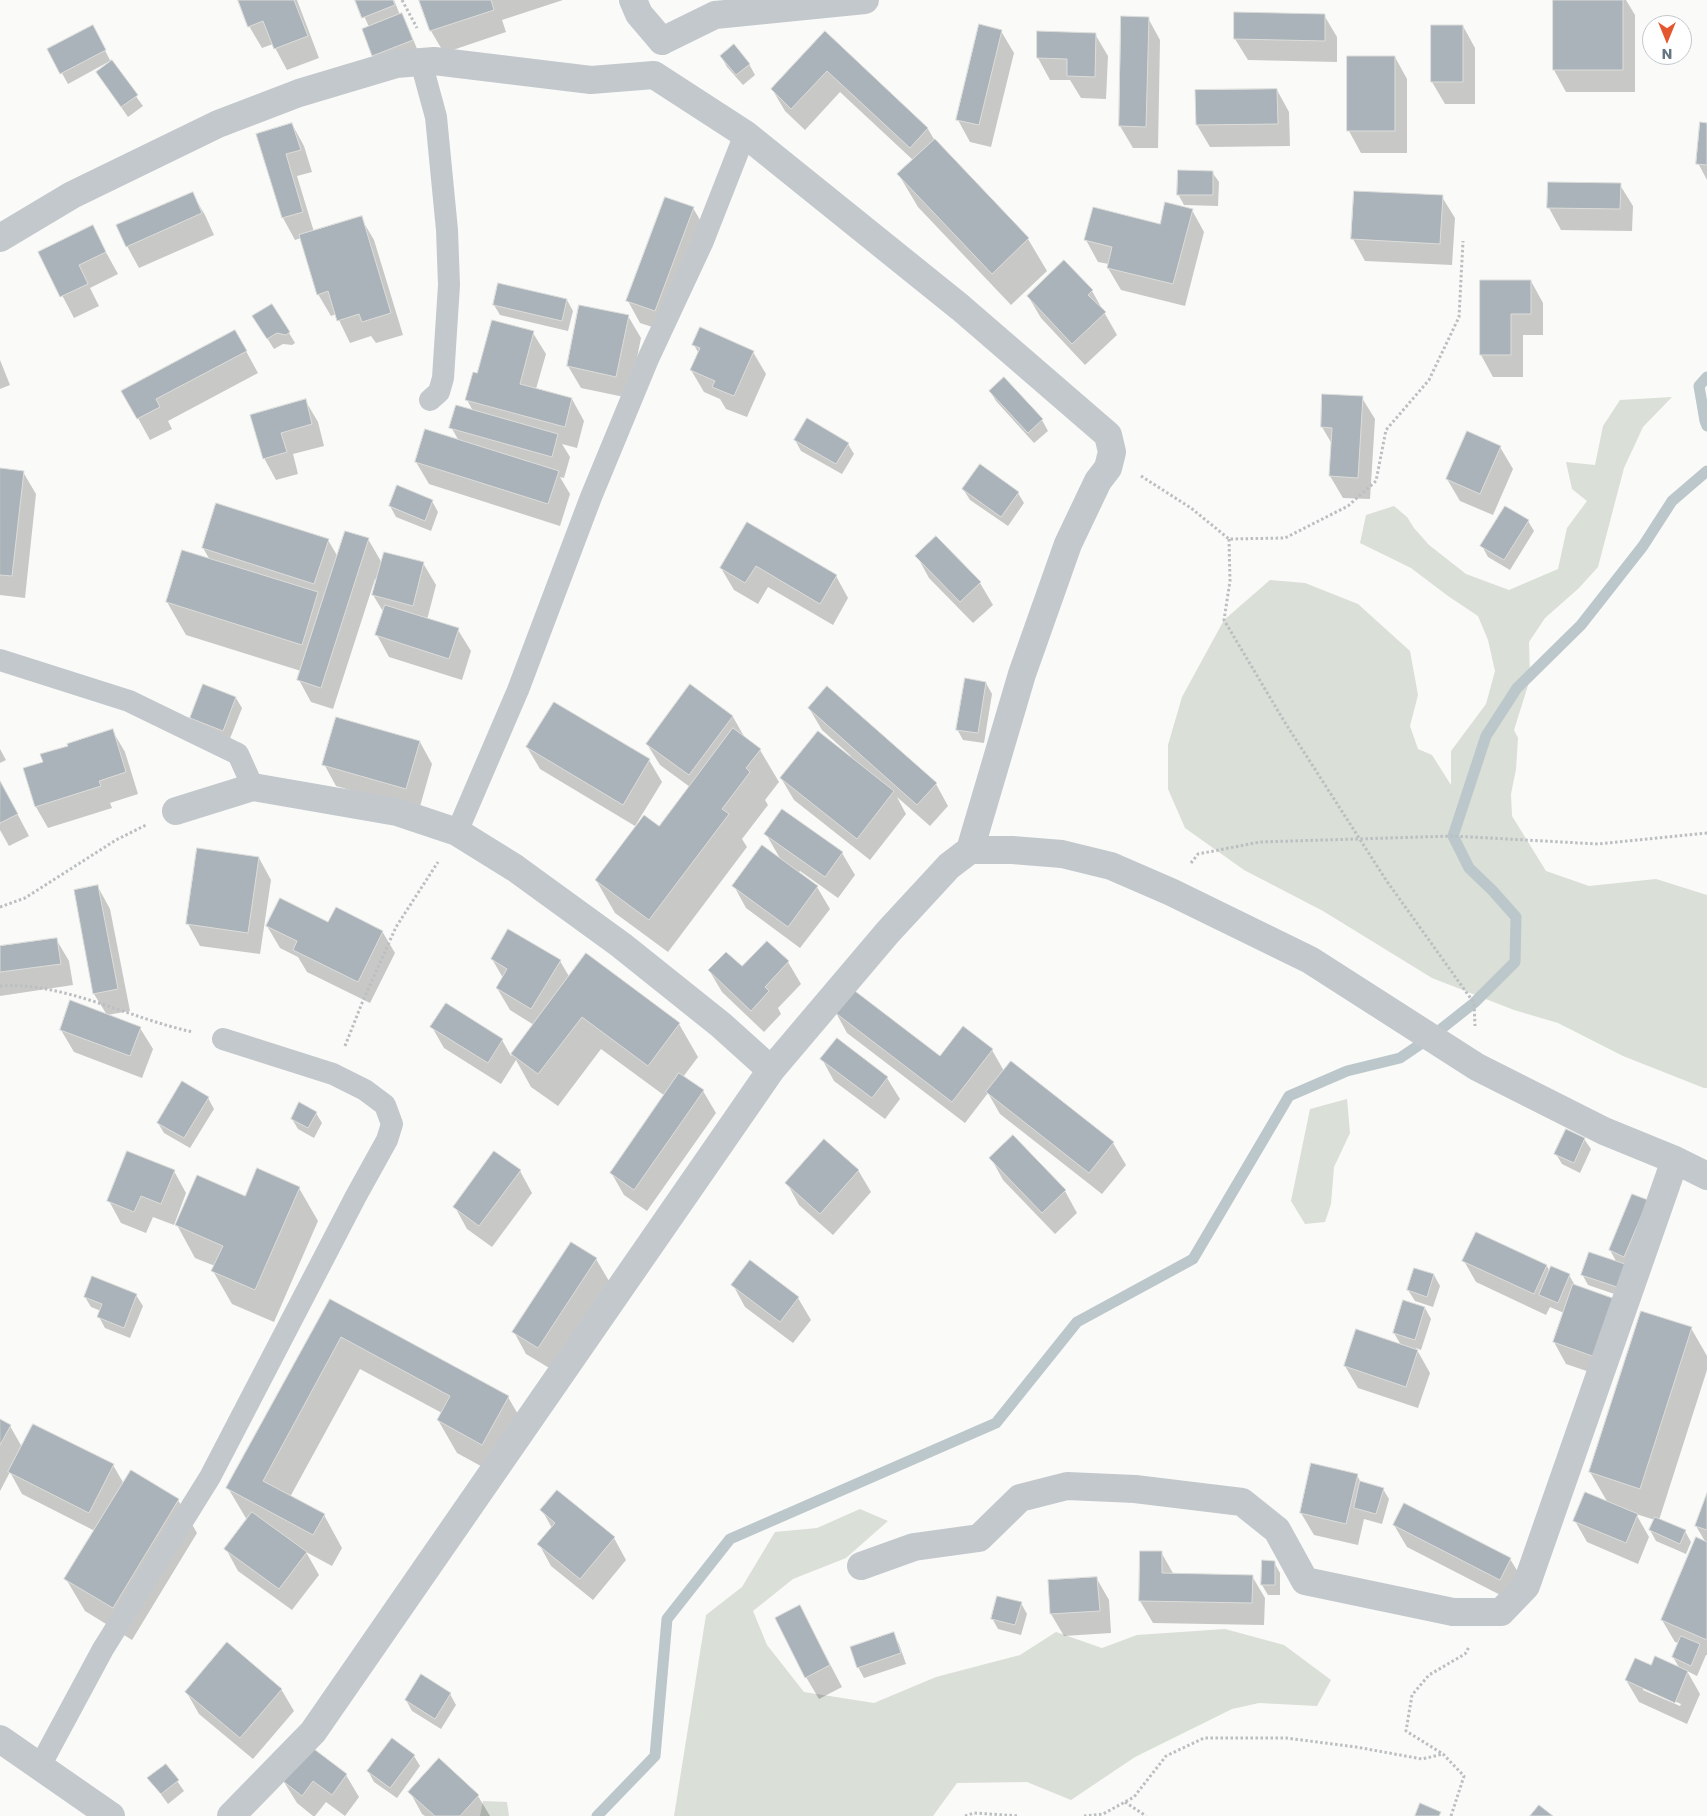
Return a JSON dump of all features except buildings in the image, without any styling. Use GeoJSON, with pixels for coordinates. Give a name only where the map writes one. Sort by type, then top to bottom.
{"type":"FeatureCollection","features":[{"type":"Feature","properties":{"kind":"street"},"geometry":{"type":"LineString","coordinates":[[633,0],[639,14],[662,41]]}},
{"type":"Feature","properties":{"kind":"street"},"geometry":{"type":"LineString","coordinates":[[662,41],[714,15],[865,0]]}},
{"type":"Feature","properties":{"kind":"street"},"geometry":{"type":"LineString","coordinates":[[654,75],[662,41]]}},
{"type":"Feature","properties":{"kind":"street"},"geometry":{"type":"LineString","coordinates":[[0,238],[72,195],[218,124],[299,93],[396,64],[434,61],[591,80],[654,75],[745,134],[961,308],[1108,434],[1112,452],[1108,468],[1098,481],[1068,544],[1022,674],[970,850]]}},
{"type":"Feature","properties":{"kind":"street"},"geometry":{"type":"LineString","coordinates":[[176,811],[253,788],[398,812],[456,832],[514,868],[622,945],[721,1025],[771,1070]]}},
{"type":"Feature","properties":{"kind":"street"},"geometry":{"type":"LineString","coordinates":[[231,1816],[313,1732],[771,1070],[895,924],[948,866],[970,850],[1012,850],[1062,854],[1111,866],[1171,892],[1310,960],[1477,1067],[1604,1131],[1707,1176]]}},
{"type":"Feature","properties":{"kind":"street"},"geometry":{"type":"LineString","coordinates":[[861,1566],[914,1547],[979,1538],[1020,1498],[1067,1486],[1135,1489],[1242,1502],[1277,1530],[1305,1581],[1453,1612],[1501,1612],[1526,1586],[1674,1160]]}},
{"type":"Feature","properties":{"kind":"street"},"geometry":{"type":"LineString","coordinates":[[0,1739],[111,1816]]}},
{"type":"Feature","properties":{"kind":"lane"},"geometry":{"type":"LineString","coordinates":[[421,62],[436,117],[447,230],[449,285],[443,378],[439,392],[430,400]]}},
{"type":"Feature","properties":{"kind":"lane"},"geometry":{"type":"LineString","coordinates":[[456,832],[518,690],[591,497],[648,360],[703,241],[745,134]]}},
{"type":"Feature","properties":{"kind":"lane"},"geometry":{"type":"LineString","coordinates":[[0,660],[129,701],[238,754],[253,788]]}},
{"type":"Feature","properties":{"kind":"lane"},"geometry":{"type":"LineString","coordinates":[[40,1766],[103,1648],[210,1478],[352,1205],[388,1140],[392,1124],[385,1105],[365,1090],[333,1074],[222,1039]]}},
{"type":"Feature","properties":{"kind":"path"},"geometry":{"type":"LineString","coordinates":[[1108,468],[1137,473],[1191,508],[1229,540],[1285,538],[1348,506],[1376,481],[1386,430],[1429,380],[1459,317],[1463,241]]}},
{"type":"Feature","properties":{"kind":"path"},"geometry":{"type":"LineString","coordinates":[[1229,540],[1230,581],[1224,620],[1284,721],[1386,880],[1474,1003],[1477,1067]]}},
{"type":"Feature","properties":{"kind":"path"},"geometry":{"type":"LineString","coordinates":[[0,907],[25,898],[116,840],[176,811]]}},
{"type":"Feature","properties":{"kind":"path"},"geometry":{"type":"LineString","coordinates":[[333,1074],[396,927],[456,832]]}},
{"type":"Feature","properties":{"kind":"path"},"geometry":{"type":"LineString","coordinates":[[1171,892],[1198,854],[1260,842],[1453,836],[1598,844],[1707,833]]}},
{"type":"Feature","properties":{"kind":"path"},"geometry":{"type":"LineString","coordinates":[[0,986],[18,985],[53,990],[167,1027],[222,1039]]}},
{"type":"Feature","properties":{"kind":"path"},"geometry":{"type":"LineString","coordinates":[[1451,1816],[1464,1776],[1443,1754],[1406,1730],[1412,1695],[1429,1675],[1465,1654],[1479,1630],[1482,1612]]}},
{"type":"Feature","properties":{"kind":"path"},"geometry":{"type":"LineString","coordinates":[[1084,1816],[1103,1814],[1134,1797],[1166,1756],[1204,1738],[1286,1738],[1422,1758],[1443,1754]]}},
{"type":"Feature","properties":{"kind":"path"},"geometry":{"type":"LineString","coordinates":[[1125,1802],[1146,1816]]}},
{"type":"Feature","properties":{"kind":"path"},"geometry":{"type":"LineString","coordinates":[[965,1816],[974,1813],[1019,1816]]}},
{"type":"Feature","properties":{"kind":"shaded area"},"geometry":{"type":"Polygon","coordinates":[[[1672,397],[1643,427],[1624,468],[1598,567],[1579,588],[1545,618],[1529,642],[1530,679],[1514,730],[1518,738],[1516,769],[1511,794],[1512,816],[1546,871],[1589,886],[1656,879],[1707,895],[1707,1088],[1623,1056],[1558,1023],[1514,1010],[1432,978],[1323,911],[1244,870],[1185,828],[1168,789],[1168,745],[1182,697],[1224,620],[1270,580],[1305,583],[1358,604],[1410,651],[1418,695],[1410,726],[1418,749],[1432,755],[1451,785],[1451,751],[1486,704],[1495,671],[1488,640],[1478,616],[1411,568],[1360,543],[1366,515],[1394,506],[1407,517],[1429,545],[1466,574],[1509,590],[1558,569],[1567,528],[1587,501],[1572,489],[1566,462],[1595,465],[1603,426],[1620,400],[1672,397]]]}},
{"type":"Feature","properties":{"kind":"shaded area"},"geometry":{"type":"Polygon","coordinates":[[[1347,1099],[1350,1133],[1334,1167],[1331,1204],[1325,1222],[1305,1224],[1291,1201],[1310,1109],[1347,1099]]]}},
{"type":"Feature","properties":{"kind":"shaded area"},"geometry":{"type":"Polygon","coordinates":[[[860,1509],[888,1521],[846,1558],[793,1579],[753,1611],[767,1645],[804,1692],[874,1703],[936,1677],[1020,1655],[1056,1632],[1102,1648],[1137,1635],[1225,1629],[1284,1645],[1331,1680],[1317,1706],[1259,1703],[1232,1709],[1135,1757],[1071,1800],[1027,1782],[957,1783],[933,1816],[674,1816],[706,1615],[742,1587],[775,1532],[817,1528],[860,1509]]]}},
{"type":"Feature","properties":{"kind":"shaded area"},"geometry":{"type":"Polygon","coordinates":[[[483,1801],[507,1802],[509,1816],[480,1816],[483,1801]]]}},
{"type":"Feature","properties":{"kind":"waterway"},"geometry":{"type":"LineString","coordinates":[[1707,377],[1699,386],[1707,426]]}},
{"type":"Feature","properties":{"kind":"waterway"},"geometry":{"type":"LineString","coordinates":[[597,1816],[655,1756],[667,1619],[730,1539],[996,1423],[1077,1322],[1193,1259],[1289,1096],[1347,1071],[1400,1058],[1431,1037],[1474,1003],[1515,962],[1516,917],[1469,868],[1453,836],[1486,736],[1517,688],[1581,625],[1643,546],[1672,501],[1707,471]]}}]}
